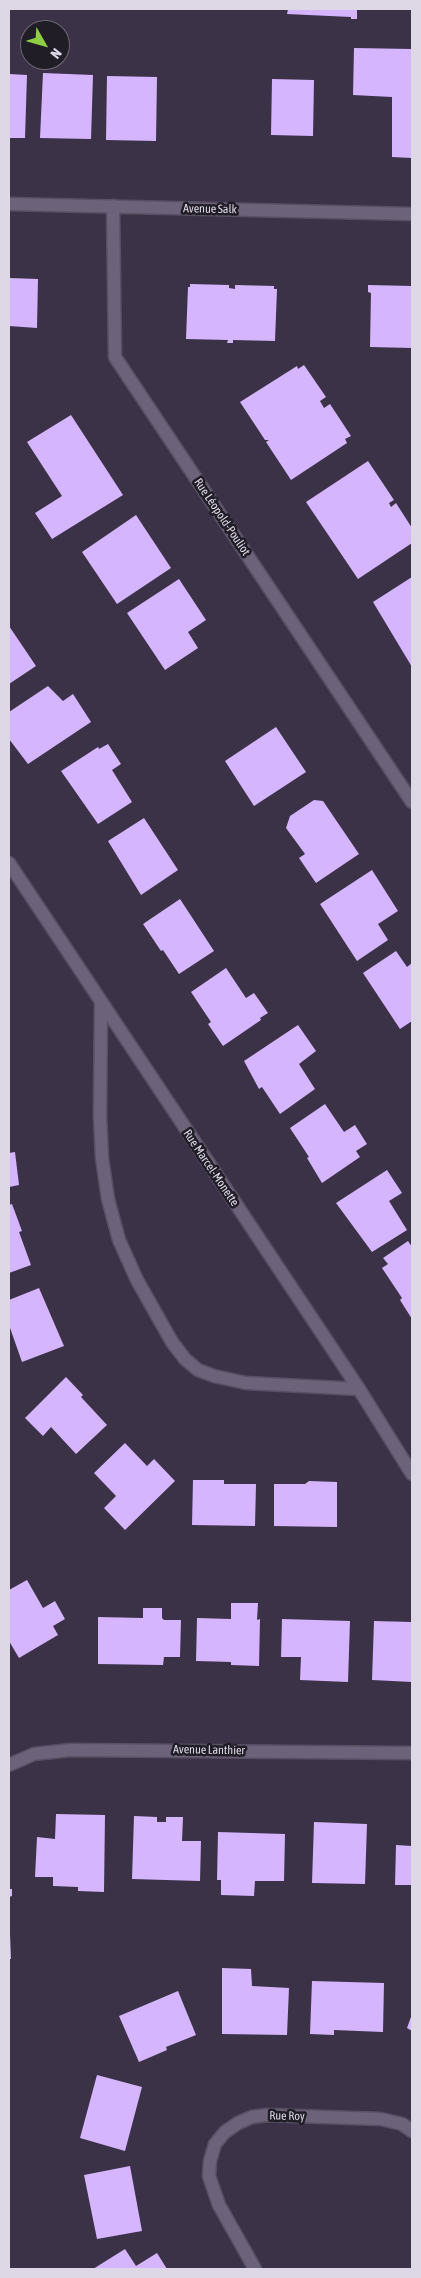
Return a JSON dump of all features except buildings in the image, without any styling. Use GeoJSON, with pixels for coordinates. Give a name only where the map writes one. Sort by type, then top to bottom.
{"type":"FeatureCollection","features":[{"type":"Feature","properties":{"kind":"street","name":"Avenue Salk"},"geometry":{"type":"LineString","coordinates":[[9,204],[412,214]]}},
{"type":"Feature","properties":{"kind":"street","name":"Rue Léopold-Pouliot"},"geometry":{"type":"LineString","coordinates":[[113,206],[115,357],[412,802]]}},
{"type":"Feature","properties":{"kind":"street","name":"Rue Marcel-Monette"},"geometry":{"type":"LineString","coordinates":[[9,863],[359,1389],[412,1474]]}},
{"type":"Feature","properties":{"kind":"street"},"geometry":{"type":"LineString","coordinates":[[101,1002],[100,1125],[102,1158],[108,1199],[119,1240],[137,1280],[172,1342],[185,1359],[198,1370],[214,1376],[246,1384],[359,1389]]}},
{"type":"Feature","properties":{"kind":"street","name":"Avenue Lanthier"},"geometry":{"type":"LineString","coordinates":[[9,1765],[34,1754],[70,1750],[412,1753]]}},
{"type":"Feature","properties":{"kind":"street","name":"Rue Roy"},"geometry":{"type":"LineString","coordinates":[[256,2269],[219,2205],[209,2176],[210,2161],[215,2144],[225,2132],[238,2122],[252,2117],[267,2115],[381,2119],[402,2124],[412,2131]]}}]}
